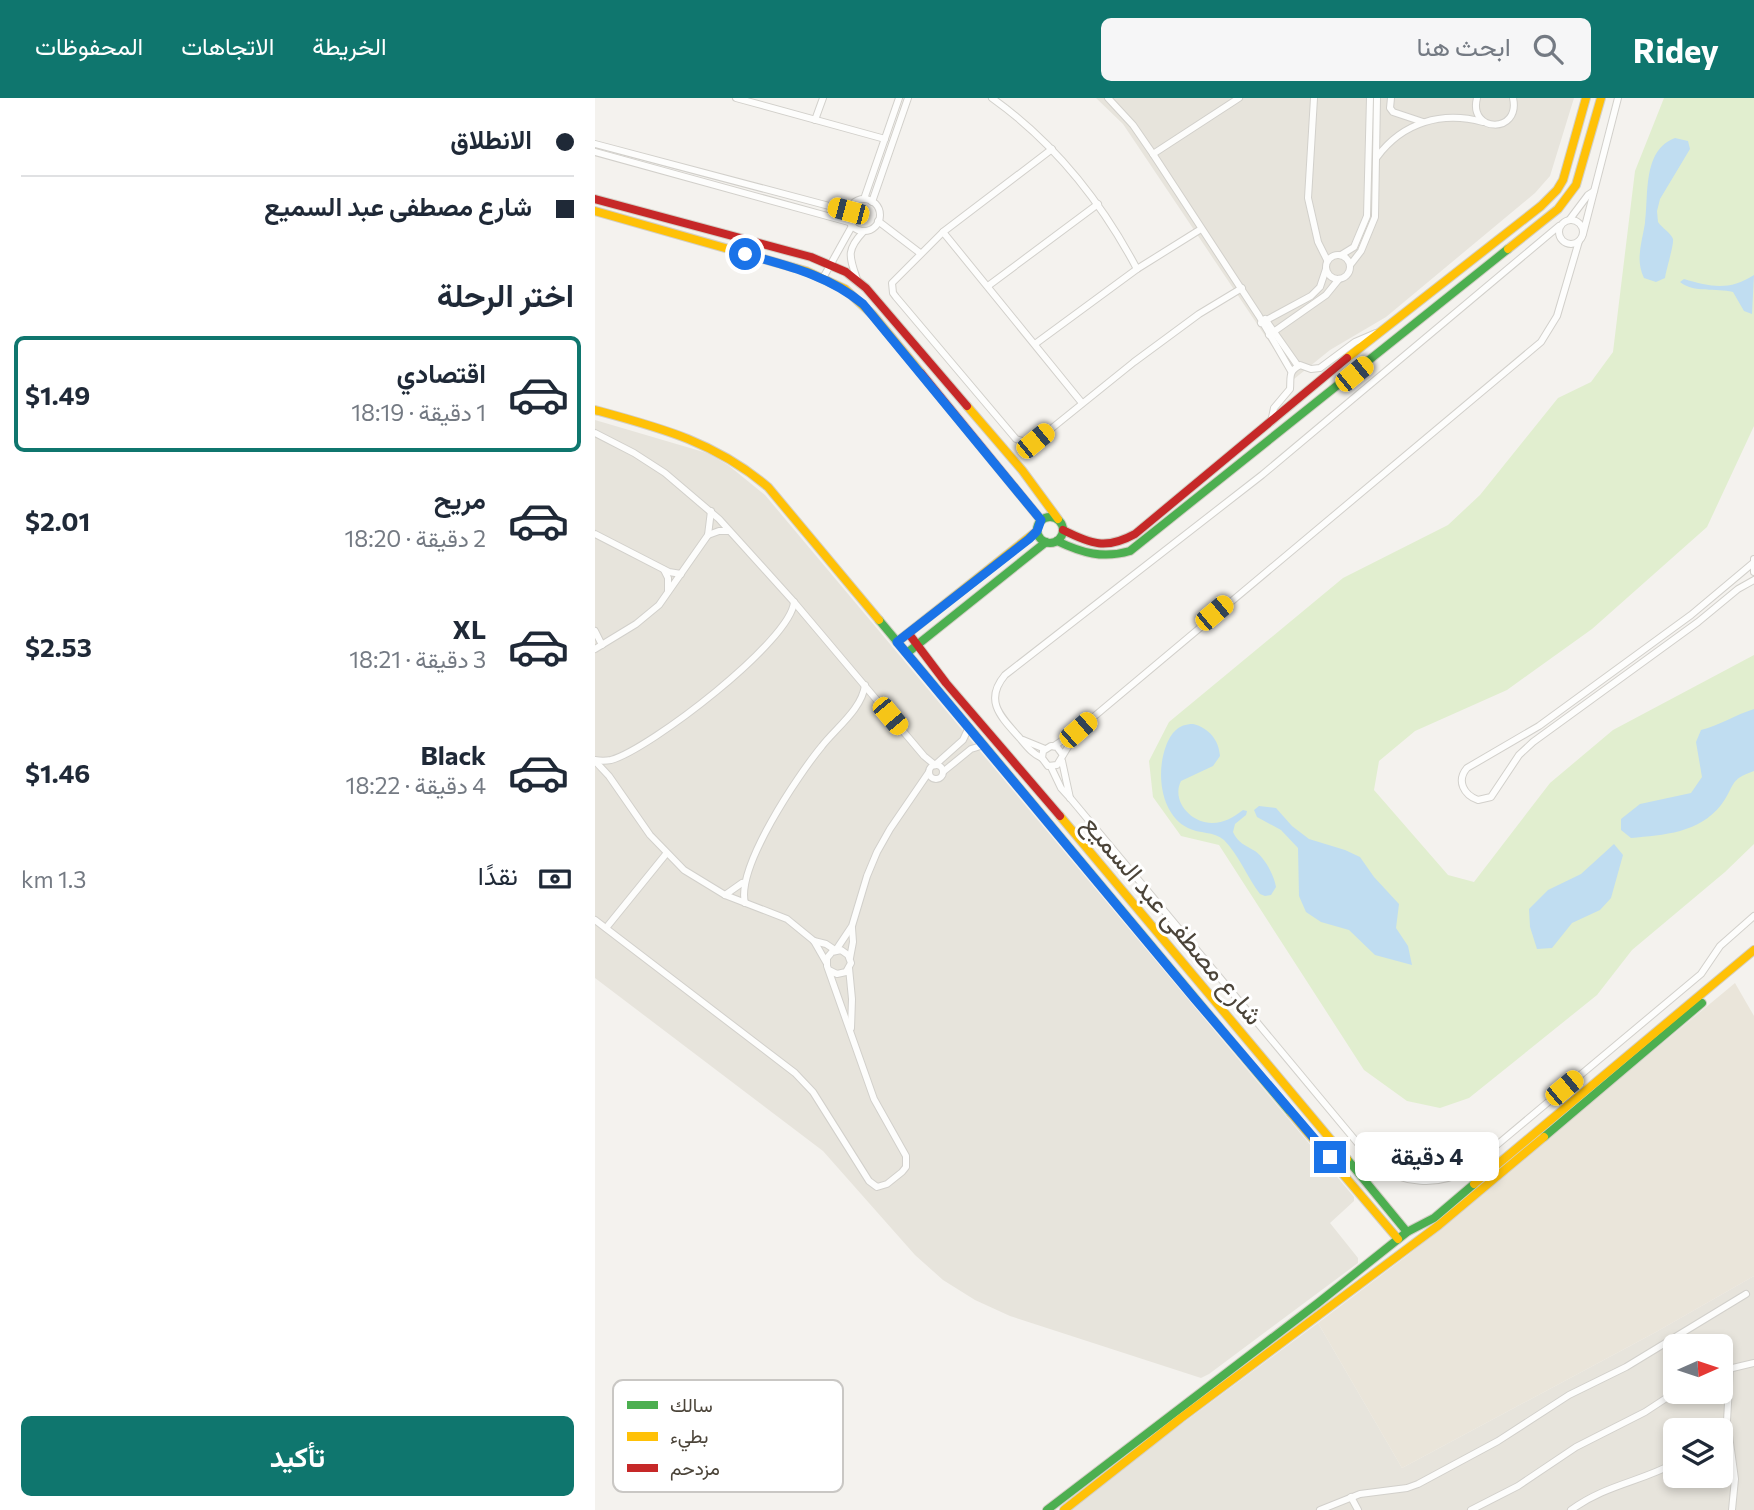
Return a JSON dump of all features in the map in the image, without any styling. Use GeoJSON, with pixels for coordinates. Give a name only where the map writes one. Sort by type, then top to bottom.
{"type":"FeatureCollection","features":[{"type":"Feature","properties":{"kind":"street"},"geometry":{"type":"LineString","coordinates":[[736,98],[885,139]]}},
{"type":"Feature","properties":{"kind":"street"},"geometry":{"type":"LineString","coordinates":[[815,120],[823,98]]}},
{"type":"Feature","properties":{"kind":"street"},"geometry":{"type":"LineString","coordinates":[[868,201],[899,98]]}},
{"type":"Feature","properties":{"kind":"street"},"geometry":{"type":"LineString","coordinates":[[868,201],[908,98]]}},
{"type":"Feature","properties":{"kind":"street"},"geometry":{"type":"LineString","coordinates":[[992,98],[1052,149],[1098,204],[1137,269]]}},
{"type":"Feature","properties":{"kind":"street"},"geometry":{"type":"LineString","coordinates":[[1108,98],[1133,125],[1262,320],[1298,366]]}},
{"type":"Feature","properties":{"kind":"street"},"geometry":{"type":"LineString","coordinates":[[1153,154],[1239,98]]}},
{"type":"Feature","properties":{"kind":"street"},"geometry":{"type":"LineString","coordinates":[[1314,98],[1308,198],[1318,242],[1328,260]]}},
{"type":"Feature","properties":{"kind":"street"},"geometry":{"type":"LineString","coordinates":[[1262,320],[1311,296],[1320,286],[1328,260],[1355,247],[1367,216],[1370,98]]}},
{"type":"Feature","properties":{"kind":"street"},"geometry":{"type":"LineString","coordinates":[[1272,334],[1326,295],[1339,279],[1346,276],[1361,251],[1375,217],[1377,98]]}},
{"type":"Feature","properties":{"kind":"street"},"geometry":{"type":"LineString","coordinates":[[1391,98],[1390,108],[1393,113],[1423,122]]}},
{"type":"Feature","properties":{"kind":"street"},"geometry":{"type":"LineString","coordinates":[[1477,98],[1476,112],[1483,122]]}},
{"type":"Feature","properties":{"kind":"street"},"geometry":{"type":"LineString","coordinates":[[1376,159],[1396,136],[1423,122],[1453,116],[1495,125],[1507,121],[1514,111],[1513,98]]}},
{"type":"Feature","properties":{"kind":"street"},"geometry":{"type":"LineString","coordinates":[[595,200],[811,257],[857,280],[1008,453],[1058,519],[1063,530],[1090,543],[1102,545],[1125,540],[1380,331],[1541,206],[1563,180],[1585,98]]}},
{"type":"Feature","properties":{"kind":"street"},"geometry":{"type":"LineString","coordinates":[[907,653],[1046,542],[1057,541],[1074,550],[1102,557],[1130,551],[1245,461],[1564,203],[1573,191],[1584,163],[1601,98]]}},
{"type":"Feature","properties":{"kind":"street"},"geometry":{"type":"LineString","coordinates":[[1021,740],[1045,749],[1078,730],[1541,342],[1557,316],[1618,98]]}},
{"type":"Feature","properties":{"kind":"street"},"geometry":{"type":"LineString","coordinates":[[595,144],[851,224],[864,231]]}},
{"type":"Feature","properties":{"kind":"street"},"geometry":{"type":"LineString","coordinates":[[1052,149],[943,232],[895,279],[893,293],[1016,439],[1029,443],[1035,441],[1199,314],[1241,288]]}},
{"type":"Feature","properties":{"kind":"street"},"geometry":{"type":"LineString","coordinates":[[595,152],[645,161]]}},
{"type":"Feature","properties":{"kind":"street"},"geometry":{"type":"LineString","coordinates":[[727,184],[848,211]]}},
{"type":"Feature","properties":{"kind":"street"},"geometry":{"type":"LineString","coordinates":[[1594,191],[1570,219],[1542,243],[1262,475],[1005,675],[996,690],[996,706],[1001,717],[1021,740],[1051,767],[1061,788],[1375,1164],[1397,1177],[1422,1181],[1449,1178],[1467,1170],[1701,974],[1720,946],[1754,916]]}},
{"type":"Feature","properties":{"kind":"street"},"geometry":{"type":"LineString","coordinates":[[823,278],[851,224],[848,211],[854,202],[868,201],[879,210],[878,221],[874,227],[864,231],[850,251],[857,280]]}},
{"type":"Feature","properties":{"kind":"street"},"geometry":{"type":"LineString","coordinates":[[988,286],[1098,204]]}},
{"type":"Feature","properties":{"kind":"street"},"geometry":{"type":"LineString","coordinates":[[595,211],[796,268],[845,289],[868,309],[1041,520]]}},
{"type":"Feature","properties":{"kind":"street"},"geometry":{"type":"LineString","coordinates":[[1570,219],[1580,224],[1581,237]]}},
{"type":"Feature","properties":{"kind":"street"},"geometry":{"type":"LineString","coordinates":[[878,221],[920,253]]}},
{"type":"Feature","properties":{"kind":"street"},"geometry":{"type":"LineString","coordinates":[[1559,226],[1559,237],[1565,243],[1570,244],[1581,237]]}},
{"type":"Feature","properties":{"kind":"street"},"geometry":{"type":"LineString","coordinates":[[1035,344],[1137,269],[1201,229]]}},
{"type":"Feature","properties":{"kind":"street"},"geometry":{"type":"LineString","coordinates":[[943,232],[1081,403]]}},
{"type":"Feature","properties":{"kind":"street"},"geometry":{"type":"LineString","coordinates":[[1542,243],[1559,237]]}},
{"type":"Feature","properties":{"kind":"street"},"geometry":{"type":"LineString","coordinates":[[1570,244],[1574,259]]}},
{"type":"Feature","properties":{"kind":"street"},"geometry":{"type":"LineString","coordinates":[[1341,255],[1351,264]]}},
{"type":"Feature","properties":{"kind":"street"},"geometry":{"type":"LineString","coordinates":[[1326,269],[1330,275],[1339,279]]}},
{"type":"Feature","properties":{"kind":"street"},"geometry":{"type":"LineString","coordinates":[[1380,331],[1389,345]]}},
{"type":"Feature","properties":{"kind":"street"},"geometry":{"type":"LineString","coordinates":[[1291,371],[1301,365],[1311,369],[1320,368],[1355,342],[1380,331]]}},
{"type":"Feature","properties":{"kind":"street"},"geometry":{"type":"LineString","coordinates":[[1271,422],[1274,408],[1290,389],[1291,371],[1272,334]]}},
{"type":"Feature","properties":{"kind":"street","name":"شارع مصطفى عبد السميع"},"geometry":{"type":"LineString","coordinates":[[595,410],[692,438],[715,448],[748,469],[777,497],[1398,1239]]}},
{"type":"Feature","properties":{"kind":"street"},"geometry":{"type":"LineString","coordinates":[[595,433],[650,463],[680,484],[731,531],[877,699],[924,756],[932,768],[931,777],[936,779]]}},
{"type":"Feature","properties":{"kind":"street"},"geometry":{"type":"LineString","coordinates":[[1236,451],[1245,461]]}},
{"type":"Feature","properties":{"kind":"street"},"geometry":{"type":"LineString","coordinates":[[995,464],[1008,453]]}},
{"type":"Feature","properties":{"kind":"street"},"geometry":{"type":"LineString","coordinates":[[595,631],[598,647],[636,624],[659,605],[708,535],[711,511]]}},
{"type":"Feature","properties":{"kind":"street"},"geometry":{"type":"LineString","coordinates":[[897,642],[1037,531],[1041,520],[1051,516],[1058,519]]}},
{"type":"Feature","properties":{"kind":"street"},"geometry":{"type":"LineString","coordinates":[[1057,541],[1063,530]]}},
{"type":"Feature","properties":{"kind":"street"},"geometry":{"type":"LineString","coordinates":[[708,535],[731,531]]}},
{"type":"Feature","properties":{"kind":"street"},"geometry":{"type":"LineString","coordinates":[[1037,531],[1040,538],[1046,542]]}},
{"type":"Feature","properties":{"kind":"street"},"geometry":{"type":"LineString","coordinates":[[595,534],[664,570],[681,574]]}},
{"type":"Feature","properties":{"kind":"street"},"geometry":{"type":"LineString","coordinates":[[1753,561],[1754,572]]}},
{"type":"Feature","properties":{"kind":"street"},"geometry":{"type":"LineString","coordinates":[[1753,561],[1691,615],[1539,726],[1467,768],[1463,772],[1462,784],[1466,793],[1478,800],[1491,797],[1519,755],[1610,684],[1754,580]]}},
{"type":"Feature","properties":{"kind":"street"},"geometry":{"type":"LineString","coordinates":[[664,570],[668,593]]}},
{"type":"Feature","properties":{"kind":"street"},"geometry":{"type":"LineString","coordinates":[[595,761],[616,758],[666,729],[710,697],[744,667],[789,618],[794,602]]}},
{"type":"Feature","properties":{"kind":"street"},"geometry":{"type":"LineString","coordinates":[[789,618],[807,617]]}},
{"type":"Feature","properties":{"kind":"street","name":"شارع مصطفى عبد السميع"},"geometry":{"type":"LineString","coordinates":[[909,634],[946,682],[1153,925],[1407,1232]]}},
{"type":"Feature","properties":{"kind":"street"},"geometry":{"type":"LineString","coordinates":[[1605,677],[1610,684]]}},
{"type":"Feature","properties":{"kind":"street"},"geometry":{"type":"LineString","coordinates":[[745,903],[744,882],[763,838],[785,799],[819,749],[859,703],[865,685]]}},
{"type":"Feature","properties":{"kind":"street"},"geometry":{"type":"LineString","coordinates":[[859,703],[877,699]]}},
{"type":"Feature","properties":{"kind":"street"},"geometry":{"type":"LineString","coordinates":[[826,962],[829,954],[836,950],[852,926],[877,852],[932,768],[963,740],[969,727]]}},
{"type":"Feature","properties":{"kind":"street"},"geometry":{"type":"LineString","coordinates":[[1051,767],[1057,765],[1078,730]]}},
{"type":"Feature","properties":{"kind":"street"},"geometry":{"type":"LineString","coordinates":[[921,788],[942,777],[944,771],[971,749],[984,745]]}},
{"type":"Feature","properties":{"kind":"street"},"geometry":{"type":"LineString","coordinates":[[1054,746],[1062,758],[1071,799]]}},
{"type":"Feature","properties":{"kind":"street"},"geometry":{"type":"LineString","coordinates":[[1042,758],[1045,749]]}},
{"type":"Feature","properties":{"kind":"street"},"geometry":{"type":"LineString","coordinates":[[609,776],[616,758]]}},
{"type":"Feature","properties":{"kind":"street"},"geometry":{"type":"LineString","coordinates":[[595,761],[666,854],[684,870],[725,895],[767,909],[787,919],[814,941],[826,962],[874,1100],[906,1156],[902,1172],[882,1186],[877,1187],[869,1181],[813,1092],[800,1077],[595,920]]}},
{"type":"Feature","properties":{"kind":"street"},"geometry":{"type":"LineString","coordinates":[[932,768],[941,766],[944,771]]}},
{"type":"Feature","properties":{"kind":"street"},"geometry":{"type":"LineString","coordinates":[[606,928],[666,854]]}},
{"type":"Feature","properties":{"kind":"street"},"geometry":{"type":"LineString","coordinates":[[725,895],[744,882]]}},
{"type":"Feature","properties":{"kind":"street"},"geometry":{"type":"LineString","coordinates":[[1153,925],[1165,915]]}},
{"type":"Feature","properties":{"kind":"street"},"geometry":{"type":"LineString","coordinates":[[851,1030],[849,968],[853,943],[852,926]]}},
{"type":"Feature","properties":{"kind":"street"},"geometry":{"type":"LineString","coordinates":[[814,941],[845,952],[850,959]]}},
{"type":"Feature","properties":{"kind":"street"},"geometry":{"type":"LineString","coordinates":[[1047,1510],[1407,1232],[1434,1218],[1754,950]]}},
{"type":"Feature","properties":{"kind":"street"},"geometry":{"type":"LineString","coordinates":[[1064,1510],[1181,1418],[1439,1226],[1754,958]]}},
{"type":"Feature","properties":{"kind":"street"},"geometry":{"type":"LineString","coordinates":[[1173,973],[1182,970],[1183,961]]}},
{"type":"Feature","properties":{"kind":"street"},"geometry":{"type":"LineString","coordinates":[[829,970],[842,974],[849,968]]}},
{"type":"Feature","properties":{"kind":"street"},"geometry":{"type":"LineString","coordinates":[[1195,999],[1198,991],[1207,991]]}},
{"type":"Feature","properties":{"kind":"street"},"geometry":{"type":"LineString","coordinates":[[1320,1510],[1368,1492],[1418,1484],[1497,1441],[1569,1395],[1616,1373],[1746,1294]]}},
{"type":"Feature","properties":{"kind":"street"},"geometry":{"type":"LineString","coordinates":[[1733,1367],[1754,1363]]}},
{"type":"Feature","properties":{"kind":"street"},"geometry":{"type":"LineString","coordinates":[[1471,1510],[1518,1486],[1576,1447],[1663,1400]]}},
{"type":"Feature","properties":{"kind":"street"},"geometry":{"type":"LineString","coordinates":[[1571,1510],[1602,1491],[1663,1468]]}},
{"type":"Feature","properties":{"kind":"street"},"geometry":{"type":"LineString","coordinates":[[1731,1510],[1735,1479],[1733,1471]]}},
{"type":"Feature","properties":{"kind":"street"},"geometry":{"type":"LineString","coordinates":[[1351,1497],[1358,1510]]}},
{"type":"Feature","properties":{"kind":"shaded area"},"geometry":{"type":"Polygon","coordinates":[[[1096,98],[1574,98],[1550,176],[1535,193],[1386,317],[1330,350],[1294,379],[1123,124],[1096,98]]]}},
{"type":"Feature","properties":{"kind":"shaded area"},"geometry":{"type":"Polygon","coordinates":[[[595,420],[707,453],[728,465],[765,495],[1354,1197],[1354,1201],[1330,1223],[1358,1258],[1358,1263],[1201,1378],[1010,1316],[975,1300],[943,1280],[915,1255],[823,1151],[595,978],[595,420]]]}},
{"type":"Feature","properties":{"kind":"shaded area"},"geometry":{"type":"Polygon","coordinates":[[[1735,983],[1754,1016],[1754,1276],[1656,1332],[1402,1468],[1318,1323],[1408,1255],[1735,983]]]}},
{"type":"Feature","properties":{"kind":"shaded area"},"geometry":{"type":"Polygon","coordinates":[[[1754,1276],[1754,1510],[1070,1510],[1318,1323],[1402,1468],[1656,1332],[1754,1276]]]}},
{"type":"Feature","properties":{"kind":"green space"},"geometry":{"type":"Polygon","coordinates":[[[1664,98],[1754,98],[1754,426],[1707,527],[1592,629],[1507,690],[1415,731],[1379,761],[1374,790],[1448,875],[1474,882],[1550,783],[1613,730],[1754,655],[1754,844],[1725,872],[1632,950],[1597,995],[1469,1098],[1440,1108],[1407,1101],[1364,1070],[1219,845],[1181,836],[1153,797],[1149,761],[1169,722],[1343,578],[1448,525],[1480,495],[1558,398],[1591,382],[1613,352],[1635,171],[1664,98]]]}},
{"type":"Feature","properties":{"kind":"water"},"geometry":{"type":"Polygon","coordinates":[[[1675,138],[1688,141],[1690,149],[1660,199],[1658,222],[1673,242],[1665,278],[1656,282],[1644,278],[1640,264],[1649,175],[1657,153],[1664,144],[1675,138]]]}},
{"type":"Feature","properties":{"kind":"water"},"geometry":{"type":"Polygon","coordinates":[[[1754,275],[1752,314],[1744,311],[1733,292],[1698,289],[1680,282],[1684,279],[1720,286],[1736,284],[1754,275]]]}},
{"type":"Feature","properties":{"kind":"water"},"geometry":{"type":"Polygon","coordinates":[[[1754,709],[1754,771],[1736,780],[1721,805],[1712,814],[1692,827],[1668,834],[1631,838],[1621,830],[1621,819],[1640,804],[1691,793],[1702,777],[1696,742],[1701,730],[1754,709]]]}},
{"type":"Feature","properties":{"kind":"water"},"geometry":{"type":"Polygon","coordinates":[[[1193,724],[1204,728],[1212,736],[1218,745],[1220,756],[1213,766],[1181,781],[1181,803],[1190,815],[1212,823],[1229,819],[1243,810],[1247,811],[1235,824],[1233,832],[1240,841],[1259,854],[1269,867],[1276,887],[1271,895],[1260,894],[1224,840],[1216,835],[1188,828],[1171,813],[1166,803],[1161,768],[1166,746],[1176,730],[1193,724]]]}},
{"type":"Feature","properties":{"kind":"water"},"geometry":{"type":"Polygon","coordinates":[[[1259,806],[1276,808],[1292,826],[1309,839],[1360,857],[1399,904],[1396,928],[1408,946],[1412,965],[1375,955],[1349,930],[1321,922],[1306,912],[1299,896],[1298,848],[1281,830],[1257,817],[1254,810],[1259,806]]]}},
{"type":"Feature","properties":{"kind":"water"},"geometry":{"type":"Polygon","coordinates":[[[1614,844],[1623,855],[1611,898],[1600,910],[1572,923],[1552,948],[1537,949],[1530,927],[1529,909],[1548,890],[1581,874],[1614,844]]]}},
{"type":"Feature","properties":{"kind":"traffic: fast"},"geometry":{"type":"LineString","coordinates":[[1057,541],[1093,554],[1111,555],[1130,551],[1508,249]]}},
{"type":"Feature","properties":{"kind":"traffic: fast"},"geometry":{"type":"LineString","coordinates":[[1050,517],[1059,521],[1063,530],[1059,539],[1050,543],[1041,539],[1037,530],[1041,521],[1050,517]]}},
{"type":"Feature","properties":{"kind":"traffic: fast"},"geometry":{"type":"LineString","coordinates":[[907,653],[1046,542]]}},
{"type":"Feature","properties":{"kind":"traffic: fast"},"geometry":{"type":"LineString","coordinates":[[879,620],[1291,1113]]}},
{"type":"Feature","properties":{"kind":"traffic: fast"},"geometry":{"type":"LineString","coordinates":[[1544,1137],[1702,1003]]}},
{"type":"Feature","properties":{"kind":"traffic: fast"},"geometry":{"type":"LineString","coordinates":[[1347,1159],[1407,1232]]}},
{"type":"Feature","properties":{"kind":"traffic: fast"},"geometry":{"type":"LineString","coordinates":[[1047,1510],[1407,1232],[1434,1218],[1474,1184]]}},
{"type":"Feature","properties":{"kind":"traffic: slow"},"geometry":{"type":"LineString","coordinates":[[1347,358],[1541,206],[1557,190],[1563,180],[1586,98]]}},
{"type":"Feature","properties":{"kind":"traffic: slow"},"geometry":{"type":"LineString","coordinates":[[1508,249],[1558,209],[1576,185],[1601,98]]}},
{"type":"Feature","properties":{"kind":"traffic: slow"},"geometry":{"type":"LineString","coordinates":[[595,211],[806,271],[845,289],[873,315],[921,373]]}},
{"type":"Feature","properties":{"kind":"traffic: slow"},"geometry":{"type":"LineString","coordinates":[[967,406],[1022,470],[1058,519]]}},
{"type":"Feature","properties":{"kind":"traffic: slow"},"geometry":{"type":"LineString","coordinates":[[595,410],[686,438],[748,472],[768,487],[879,620]]}},
{"type":"Feature","properties":{"kind":"traffic: slow"},"geometry":{"type":"LineString","coordinates":[[897,642],[1037,531]]}},
{"type":"Feature","properties":{"kind":"traffic: slow"},"geometry":{"type":"LineString","coordinates":[[1060,816],[1347,1159]]}},
{"type":"Feature","properties":{"kind":"traffic: slow"},"geometry":{"type":"LineString","coordinates":[[1474,1184],[1754,950]]}},
{"type":"Feature","properties":{"kind":"traffic: slow"},"geometry":{"type":"LineString","coordinates":[[1291,1113],[1398,1239]]}},
{"type":"Feature","properties":{"kind":"traffic: slow"},"geometry":{"type":"LineString","coordinates":[[1064,1510],[1181,1418],[1439,1225],[1544,1137]]}},
{"type":"Feature","properties":{"kind":"traffic: jam"},"geometry":{"type":"LineString","coordinates":[[595,199],[811,257],[846,272],[866,288],[967,406]]}},
{"type":"Feature","properties":{"kind":"traffic: jam"},"geometry":{"type":"LineString","coordinates":[[1063,530],[1090,542],[1099,543],[1115,542],[1135,534],[1347,358]]}},
{"type":"Feature","properties":{"kind":"traffic: jam"},"geometry":{"type":"LineString","coordinates":[[921,373],[1041,520]]}},
{"type":"Feature","properties":{"kind":"traffic: jam"},"geometry":{"type":"LineString","coordinates":[[909,634],[946,683],[1060,816]]}},
{"type":"Feature","properties":{"kind":"route"},"geometry":{"type":"LineString","coordinates":[[745,254],[806,271],[845,289],[863,304],[1041,520],[1037,531],[1029,539],[897,642],[1330,1157]]}}]}
